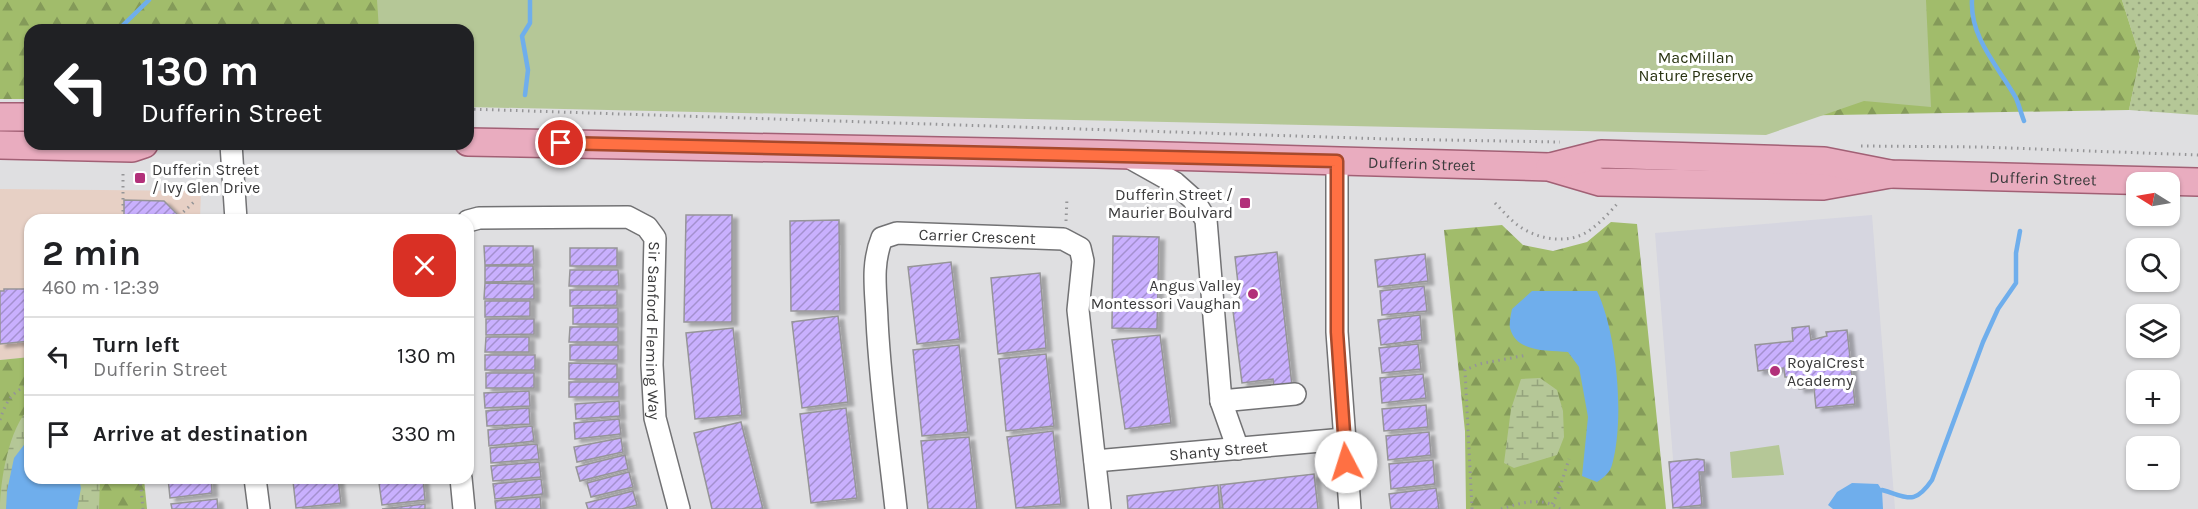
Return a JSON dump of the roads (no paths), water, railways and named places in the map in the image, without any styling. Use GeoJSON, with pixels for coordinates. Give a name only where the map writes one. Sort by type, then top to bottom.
{"type":"FeatureCollection","features":[{"type":"Feature","properties":{"kind":"main road"},"geometry":{"type":"LineString","coordinates":[[0,117],[24,117]]}},
{"type":"Feature","properties":{"kind":"main road","name":"Dufferin Street"},"geometry":{"type":"LineString","coordinates":[[474,142],[1125,155],[1549,167],[1601,154],[1824,161],[1890,174],[2198,182]]}},
{"type":"Feature","properties":{"kind":"main road"},"geometry":{"type":"LineString","coordinates":[[0,145],[24,146]]}},
{"type":"Feature","properties":{"kind":"street"},"geometry":{"type":"LineString","coordinates":[[231,150],[236,214]]}},
{"type":"Feature","properties":{"kind":"street"},"geometry":{"type":"LineString","coordinates":[[1125,155],[1175,183],[1193,199],[1206,220],[1221,401],[1238,449]]}},
{"type":"Feature","properties":{"kind":"street"},"geometry":{"type":"LineString","coordinates":[[1337,161],[1337,332],[1350,509]]}},
{"type":"Feature","properties":{"kind":"street","name":"Sir Sanford Fleming Way"},"geometry":{"type":"LineString","coordinates":[[474,219],[628,217],[646,227],[656,238],[652,365],[655,418],[679,509]]}},
{"type":"Feature","properties":{"kind":"street","name":"Carrier Crescent"},"geometry":{"type":"LineString","coordinates":[[896,509],[879,357],[875,275],[876,254],[882,238],[897,233],[1064,239],[1080,248],[1083,261],[1078,310],[1100,509]]}},
{"type":"Feature","properties":{"kind":"street"},"geometry":{"type":"LineString","coordinates":[[1221,401],[1295,394]]}},
{"type":"Feature","properties":{"kind":"street","name":"Shanty Street"},"geometry":{"type":"LineString","coordinates":[[1095,461],[1344,439]]}},
{"type":"Feature","properties":{"kind":"street"},"geometry":{"type":"LineString","coordinates":[[256,484],[259,509]]}},
{"type":"Feature","properties":{"kind":"street"},"geometry":{"type":"LineString","coordinates":[[462,484],[464,509]]}},
{"type":"Feature","properties":{"kind":"water"},"geometry":{"type":"Polygon","coordinates":[[[1532,291],[1597,291],[1604,309],[1610,329],[1617,376],[1618,424],[1611,468],[1597,482],[1582,476],[1588,417],[1579,367],[1568,352],[1534,349],[1526,346],[1513,336],[1510,328],[1512,309],[1532,291]]]}},
{"type":"Feature","properties":{"kind":"water"},"geometry":{"type":"Polygon","coordinates":[[[24,445],[24,484],[80,484],[77,509],[6,509],[7,491],[14,458],[24,445]]]}},
{"type":"Feature","properties":{"kind":"water"},"geometry":{"type":"Polygon","coordinates":[[[1852,483],[1878,484],[1882,490],[1883,509],[1833,509],[1828,505],[1837,492],[1852,483]]]}},
{"type":"Feature","properties":{"kind":"waterway"},"geometry":{"type":"LineString","coordinates":[[124,24],[149,0]]}},
{"type":"Feature","properties":{"kind":"waterway"},"geometry":{"type":"LineString","coordinates":[[525,95],[528,70],[522,36],[530,23],[530,0]]}},
{"type":"Feature","properties":{"kind":"waterway"},"geometry":{"type":"LineString","coordinates":[[1972,0],[1973,14],[1980,39],[2016,98],[2024,121]]}},
{"type":"Feature","properties":{"kind":"waterway"},"geometry":{"type":"LineString","coordinates":[[1882,490],[1910,497],[1920,494],[1932,480],[1983,342],[1998,309],[2016,283],[2016,253],[2020,231]]}},
{"type":"Feature","properties":{"kind":"place","name":"Dufferin Street / Ivy Glen Drive"},"geometry":{"type":"Point","coordinates":[140,178]}},
{"type":"Feature","properties":{"kind":"place","name":"Dufferin Street / Maurier Boulvard"},"geometry":{"type":"Point","coordinates":[1245,203]}},
{"type":"Feature","properties":{"kind":"place","name":"Angus Valley Montessori Vaughan"},"geometry":{"type":"Point","coordinates":[1253,294]}},
{"type":"Feature","properties":{"kind":"place","name":"RoyalCrest Academy"},"geometry":{"type":"Point","coordinates":[1775,371]}},
{"type":"Feature","properties":{"kind":"park label","name":"MacMillan Nature Preserve"},"geometry":{"type":"Point","coordinates":[1696,66]}}]}
